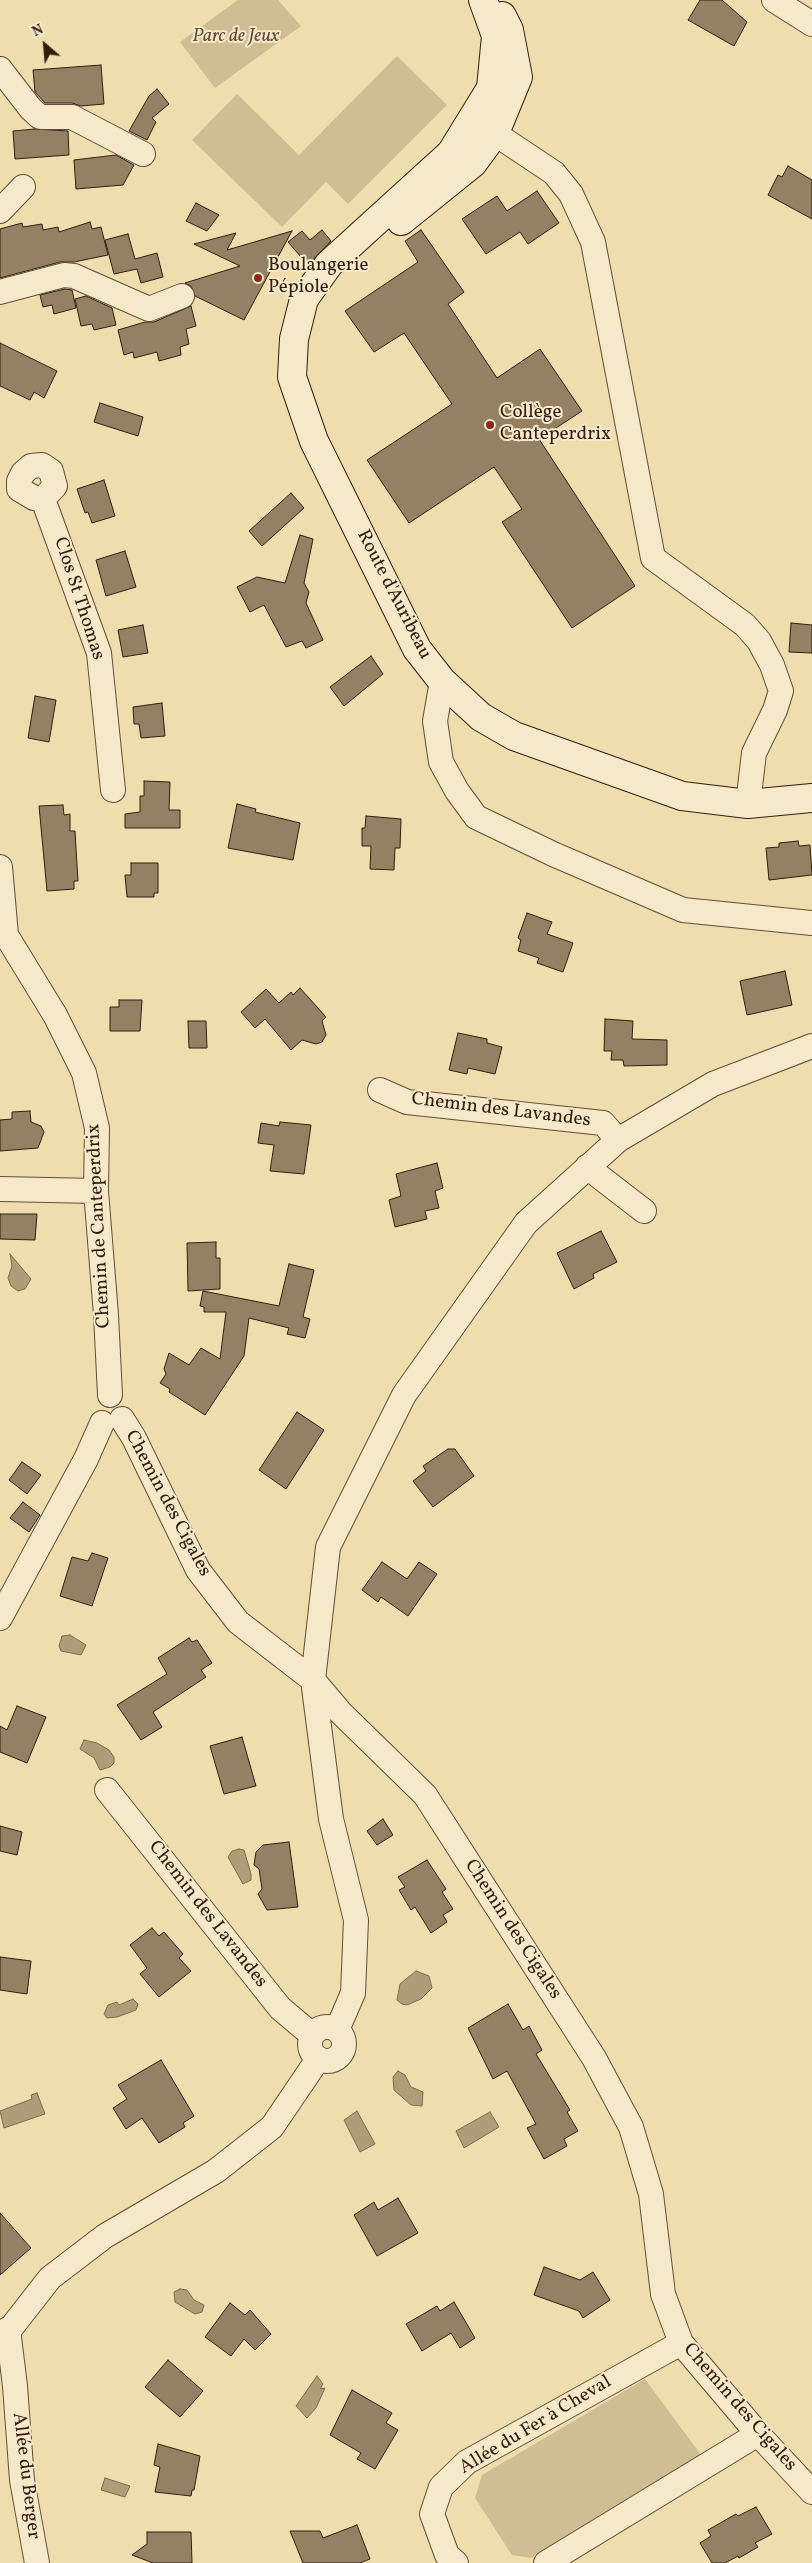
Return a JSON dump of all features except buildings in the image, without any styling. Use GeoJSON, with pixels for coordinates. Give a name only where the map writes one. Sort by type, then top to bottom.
{"type":"FeatureCollection","features":[{"type":"Feature","properties":{"kind":"street","name":"Route d'Auribeau"},"geometry":{"type":"LineString","coordinates":[[482,0],[496,36],[491,88],[451,153],[329,264],[304,299],[294,338],[292,377],[314,441],[416,649],[442,681],[481,717],[514,736],[682,796],[748,804],[812,798]]}},
{"type":"Feature","properties":{"kind":"street"},"geometry":{"type":"LineString","coordinates":[[304,299],[473,163],[495,133],[518,77],[509,30],[493,0]]}},
{"type":"Feature","properties":{"kind":"street"},"geometry":{"type":"LineString","coordinates":[[774,0],[812,24]]}},
{"type":"Feature","properties":{"kind":"street"},"geometry":{"type":"LineString","coordinates":[[0,69],[31,109],[40,117],[72,117],[142,154]]}},
{"type":"Feature","properties":{"kind":"street"},"geometry":{"type":"LineString","coordinates":[[471,118],[554,173],[571,194],[593,242],[654,558],[744,625],[759,641],[775,674],[781,690],[775,710],[754,753],[748,804]]}},
{"type":"Feature","properties":{"kind":"street"},"geometry":{"type":"LineString","coordinates":[[0,211],[23,187]]}},
{"type":"Feature","properties":{"kind":"street"},"geometry":{"type":"LineString","coordinates":[[0,292],[64,275],[74,276],[149,309],[182,296]]}},
{"type":"Feature","properties":{"kind":"street"},"geometry":{"type":"LineString","coordinates":[[42,465],[51,471],[54,479],[55,486],[43,499],[10,491],[23,473],[31,466],[42,465]]}},
{"type":"Feature","properties":{"kind":"street","name":"Clos St Thomas"},"geometry":{"type":"LineString","coordinates":[[43,499],[99,653],[112,790]]}},
{"type":"Feature","properties":{"kind":"street"},"geometry":{"type":"LineString","coordinates":[[442,681],[435,721],[440,762],[457,791],[476,817],[553,854],[682,910],[812,923]]}},
{"type":"Feature","properties":{"kind":"street","name":"Chemin de Canteperdrix"},"geometry":{"type":"LineString","coordinates":[[0,867],[6,935],[55,1015],[84,1073],[97,1128],[96,1191],[110,1395],[117,1397],[124,1404],[124,1414],[112,1421]]}},
{"type":"Feature","properties":{"kind":"street"},"geometry":{"type":"LineString","coordinates":[[337,2030],[353,1993],[356,1920],[331,1819],[313,1680],[328,1548],[404,1395],[526,1224],[618,1140],[713,1084],[812,1046]]}},
{"type":"Feature","properties":{"kind":"street","name":"Chemin des Lavandes"},"geometry":{"type":"LineString","coordinates":[[380,1090],[407,1102],[603,1123],[618,1140]]}},
{"type":"Feature","properties":{"kind":"street"},"geometry":{"type":"LineString","coordinates":[[588,1167],[644,1211]]}},
{"type":"Feature","properties":{"kind":"street"},"geometry":{"type":"LineString","coordinates":[[0,1189],[96,1191]]}},
{"type":"Feature","properties":{"kind":"street"},"geometry":{"type":"LineString","coordinates":[[0,1618],[86,1459],[112,1421]]}},
{"type":"Feature","properties":{"kind":"street","name":"Chemin des Cigales"},"geometry":{"type":"LineString","coordinates":[[112,1421],[134,1438],[198,1570],[238,1622],[313,1680],[340,1712],[425,1795],[594,2058],[631,2127],[651,2194],[663,2294],[681,2343],[758,2434],[812,2492]]}},
{"type":"Feature","properties":{"kind":"street","name":"Chemin des Lavandes"},"geometry":{"type":"LineString","coordinates":[[107,1790],[280,2008],[312,2036]]}},
{"type":"Feature","properties":{"kind":"street"},"geometry":{"type":"LineString","coordinates":[[324,2026],[337,2030],[344,2041],[343,2052],[335,2060],[324,2062],[318,2059],[311,2050],[312,2036],[324,2026]]}},
{"type":"Feature","properties":{"kind":"street"},"geometry":{"type":"LineString","coordinates":[[4,2336],[50,2278],[105,2236],[216,2171],[272,2126],[318,2059]]}},
{"type":"Feature","properties":{"kind":"street","name":"Allée du Berger"},"geometry":{"type":"LineString","coordinates":[[4,2336],[15,2386],[22,2480],[36,2563]]}},
{"type":"Feature","properties":{"kind":"street","name":"Allée du Fer à Cheval"},"geometry":{"type":"LineString","coordinates":[[456,2563],[447,2555],[432,2514],[441,2486],[467,2462],[681,2343]]}},
{"type":"Feature","properties":{"kind":"street"},"geometry":{"type":"LineString","coordinates":[[546,2563],[758,2434]]}},
{"type":"Feature","properties":{"kind":"green space","name":"Parc de Jeux"},"geometry":{"type":"Polygon","coordinates":[[[238,0],[278,0],[301,26],[215,88],[180,42],[238,0]]]}},
{"type":"Feature","properties":{"kind":"green space"},"geometry":{"type":"Polygon","coordinates":[[[397,56],[447,105],[348,204],[326,182],[282,227],[192,140],[237,94],[299,155],[397,56]]]}},
{"type":"Feature","properties":{"kind":"green space"},"geometry":{"type":"Polygon","coordinates":[[[645,2379],[701,2455],[531,2558],[512,2555],[475,2498],[482,2475],[645,2379]]]}},
{"type":"Feature","properties":{"kind":"shaded area"},"geometry":{"type":"Polygon","coordinates":[[[10,1254],[31,1279],[25,1289],[18,1291],[11,1286],[8,1278],[12,1266],[10,1254]]]}},
{"type":"Feature","properties":{"kind":"shaded area"},"geometry":{"type":"Polygon","coordinates":[[[70,1635],[86,1645],[81,1655],[61,1651],[59,1646],[62,1636],[70,1635]]]}},
{"type":"Feature","properties":{"kind":"shaded area"},"geometry":{"type":"Polygon","coordinates":[[[84,1740],[97,1743],[109,1750],[114,1757],[114,1763],[110,1767],[100,1770],[94,1758],[80,1749],[84,1740]]]}},
{"type":"Feature","properties":{"kind":"shaded area"},"geometry":{"type":"Polygon","coordinates":[[[244,1850],[251,1874],[251,1880],[243,1884],[228,1857],[232,1851],[244,1850]]]}},
{"type":"Feature","properties":{"kind":"shaded area"},"geometry":{"type":"Polygon","coordinates":[[[416,1971],[429,1976],[432,1988],[421,1999],[407,2005],[402,2004],[397,2000],[400,1984],[416,1971]]]}},
{"type":"Feature","properties":{"kind":"shaded area"},"geometry":{"type":"Polygon","coordinates":[[[133,1999],[138,2004],[136,2010],[117,2017],[107,2018],[104,2014],[108,2005],[117,2002],[119,2005],[133,1999]]]}},
{"type":"Feature","properties":{"kind":"shaded area"},"geometry":{"type":"Polygon","coordinates":[[[398,2071],[405,2075],[411,2087],[423,2092],[422,2106],[411,2105],[394,2090],[393,2077],[398,2071]]]}},
{"type":"Feature","properties":{"kind":"shaded area"},"geometry":{"type":"Polygon","coordinates":[[[37,2093],[45,2114],[4,2128],[0,2111],[32,2099],[31,2095],[37,2093]]]}},
{"type":"Feature","properties":{"kind":"shaded area"},"geometry":{"type":"Polygon","coordinates":[[[357,2111],[375,2144],[360,2152],[344,2120],[357,2111]]]}},
{"type":"Feature","properties":{"kind":"shaded area"},"geometry":{"type":"Polygon","coordinates":[[[490,2112],[499,2127],[464,2148],[456,2131],[490,2112]]]}},
{"type":"Feature","properties":{"kind":"shaded area"},"geometry":{"type":"Polygon","coordinates":[[[180,2289],[187,2290],[194,2300],[204,2305],[202,2312],[195,2314],[175,2302],[174,2292],[180,2289]]]}},
{"type":"Feature","properties":{"kind":"shaded area"},"geometry":{"type":"Polygon","coordinates":[[[317,2376],[323,2384],[320,2389],[325,2388],[316,2408],[307,2418],[296,2406],[317,2376]]]}},
{"type":"Feature","properties":{"kind":"shaded area"},"geometry":{"type":"Polygon","coordinates":[[[105,2478],[130,2486],[125,2497],[101,2490],[105,2478]]]}},
{"type":"Feature","properties":{"kind":"place","name":"Boulangerie Pépiole"},"geometry":{"type":"Point","coordinates":[258,278]}},
{"type":"Feature","properties":{"kind":"place","name":"Collège Canteperdrix"},"geometry":{"type":"Point","coordinates":[490,425]}}]}
